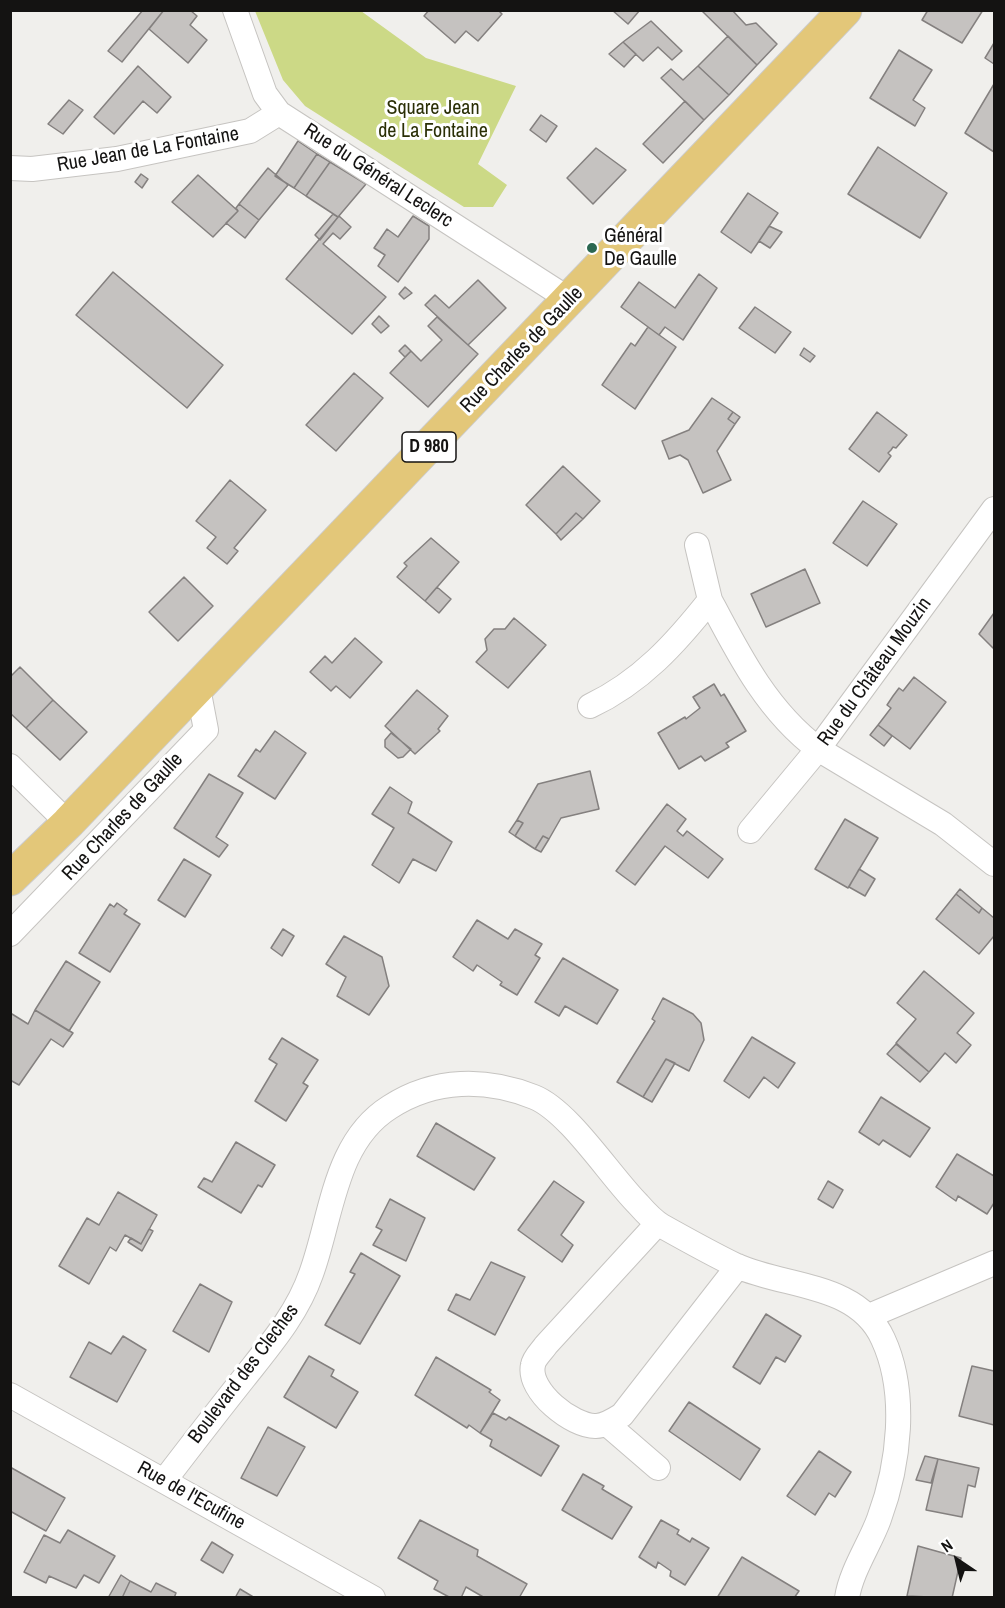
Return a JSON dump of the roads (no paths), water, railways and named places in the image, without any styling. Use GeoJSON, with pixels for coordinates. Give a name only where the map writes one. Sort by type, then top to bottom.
{"type":"FeatureCollection","features":[{"type":"Feature","properties":{"kind":"main road","name":"Rue Charles de Gaulle"},"geometry":{"type":"LineString","coordinates":[[10,879],[68,823],[198,688],[845,10]]}},
{"type":"Feature","properties":{"kind":"street","name":"Rue du Général Leclerc"},"geometry":{"type":"LineString","coordinates":[[235,10],[266,94],[279,113],[570,300]]}},
{"type":"Feature","properties":{"kind":"street","name":"Rue Jean de La Fontaine"},"geometry":{"type":"LineString","coordinates":[[10,168],[32,169],[117,159],[250,131],[279,113]]}},
{"type":"Feature","properties":{"kind":"street","name":"Rue du Château Mouzin"},"geometry":{"type":"LineString","coordinates":[[750,831],[818,749],[994,509]]}},
{"type":"Feature","properties":{"kind":"street"},"geometry":{"type":"LineString","coordinates":[[697,545],[710,600],[734,645],[775,711],[799,735],[818,749],[943,824],[994,864]]}},
{"type":"Feature","properties":{"kind":"street"},"geometry":{"type":"LineString","coordinates":[[590,706],[614,695],[640,678],[683,634],[710,600]]}},
{"type":"Feature","properties":{"kind":"street","name":"Rue Charles de Gaulle"},"geometry":{"type":"LineString","coordinates":[[10,934],[206,730],[198,688]]}},
{"type":"Feature","properties":{"kind":"street"},"geometry":{"type":"LineString","coordinates":[[13,774],[68,823]]}},
{"type":"Feature","properties":{"kind":"street","name":"Boulevard des Cleches"},"geometry":{"type":"LineString","coordinates":[[164,1481],[295,1311],[310,1276],[351,1148],[364,1128],[389,1107],[440,1086],[476,1082],[507,1088],[538,1099],[562,1118],[618,1184],[657,1224],[738,1266],[836,1296],[858,1306],[869,1316],[883,1338],[890,1359],[896,1391],[896,1433],[888,1490],[848,1598]]}},
{"type":"Feature","properties":{"kind":"street"},"geometry":{"type":"LineString","coordinates":[[657,1224],[546,1345],[532,1364],[534,1379],[542,1395],[557,1409],[594,1426],[607,1424],[622,1415],[738,1266]]}},
{"type":"Feature","properties":{"kind":"street"},"geometry":{"type":"LineString","coordinates":[[869,1316],[994,1263]]}},
{"type":"Feature","properties":{"kind":"street","name":"Rue de l'Ecufine"},"geometry":{"type":"LineString","coordinates":[[10,1395],[373,1598]]}},
{"type":"Feature","properties":{"kind":"street"},"geometry":{"type":"LineString","coordinates":[[607,1424],[658,1468]]}},
{"type":"Feature","properties":{"kind":"place","name":"Général De Gaulle"},"geometry":{"type":"Point","coordinates":[592,248]}},
{"type":"Feature","properties":{"kind":"park label","name":"Square Jean de La Fontaine"},"geometry":{"type":"Point","coordinates":[433,120]}}]}
